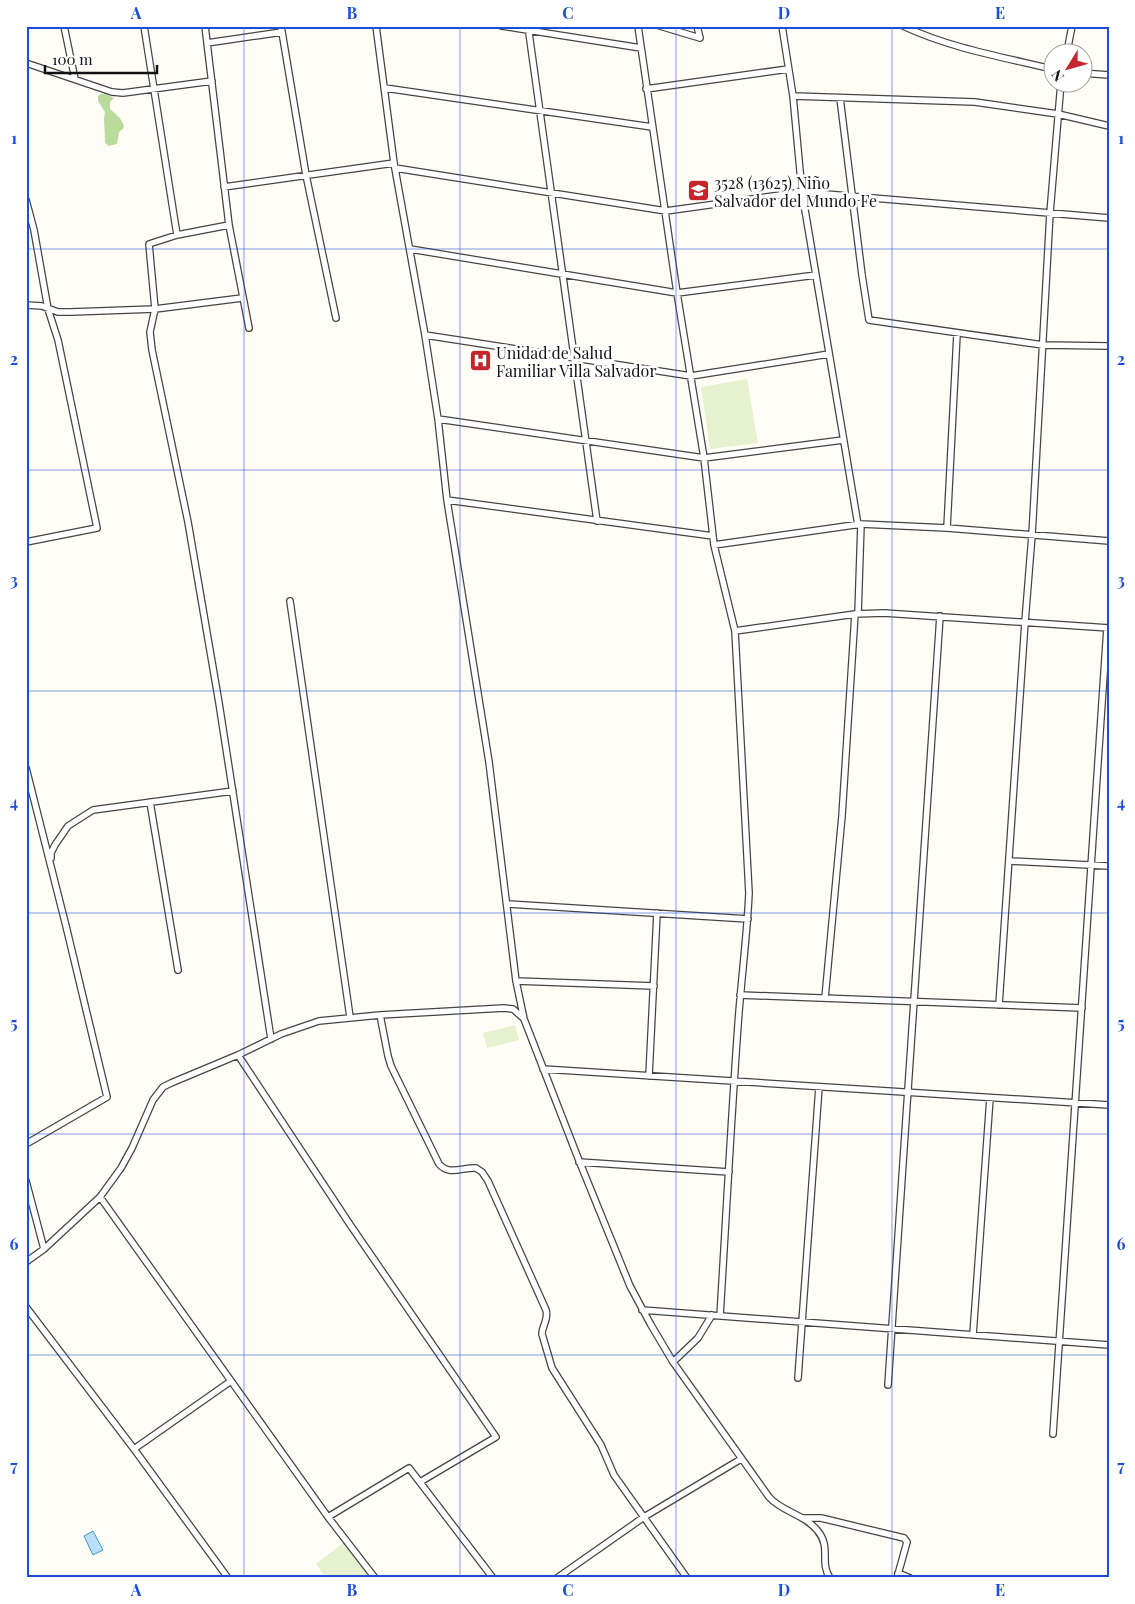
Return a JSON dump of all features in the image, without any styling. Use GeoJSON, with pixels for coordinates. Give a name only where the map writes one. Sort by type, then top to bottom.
{"type":"FeatureCollection","features":[{"type":"Feature","properties":{"kind":"street"},"geometry":{"type":"LineString","coordinates":[[64,26],[75,79]]}},
{"type":"Feature","properties":{"kind":"street"},"geometry":{"type":"LineString","coordinates":[[144,26],[178,235]]}},
{"type":"Feature","properties":{"kind":"street"},"geometry":{"type":"LineString","coordinates":[[204,26],[229,224],[249,328]]}},
{"type":"Feature","properties":{"kind":"street"},"geometry":{"type":"LineString","coordinates":[[376,26],[394,165],[438,418],[447,500],[489,762],[516,981],[524,1019],[579,1162],[630,1286],[642,1310],[673,1362],[773,1502],[783,1510],[810,1523],[821,1535],[825,1544],[825,1566],[830,1578]]}},
{"type":"Feature","properties":{"kind":"street"},"geometry":{"type":"LineString","coordinates":[[502,26],[528,28],[641,48]]}},
{"type":"Feature","properties":{"kind":"street"},"geometry":{"type":"LineString","coordinates":[[638,26],[677,293],[704,458],[714,545],[734,631],[749,893],[734,1082],[720,1316]]}},
{"type":"Feature","properties":{"kind":"street"},"geometry":{"type":"LineString","coordinates":[[660,26],[700,38],[698,26]]}},
{"type":"Feature","properties":{"kind":"street"},"geometry":{"type":"LineString","coordinates":[[782,26],[793,96],[802,192],[843,440],[860,525],[857,614],[842,816],[825,998]]}},
{"type":"Feature","properties":{"kind":"street"},"geometry":{"type":"LineString","coordinates":[[903,26],[919,34],[968,49],[1042,67]]}},
{"type":"Feature","properties":{"kind":"street"},"geometry":{"type":"LineString","coordinates":[[1069,42],[1072,26]]}},
{"type":"Feature","properties":{"kind":"street"},"geometry":{"type":"LineString","coordinates":[[528,28],[597,521]]}},
{"type":"Feature","properties":{"kind":"street"},"geometry":{"type":"LineString","coordinates":[[207,43],[282,29],[306,175],[336,318]]}},
{"type":"Feature","properties":{"kind":"street"},"geometry":{"type":"LineString","coordinates":[[26,63],[112,92],[123,93],[212,81]]}},
{"type":"Feature","properties":{"kind":"street"},"geometry":{"type":"LineString","coordinates":[[646,89],[788,69]]}},
{"type":"Feature","properties":{"kind":"street"},"geometry":{"type":"LineString","coordinates":[[1092,74],[1109,75]]}},
{"type":"Feature","properties":{"kind":"street"},"geometry":{"type":"LineString","coordinates":[[385,88],[652,127]]}},
{"type":"Feature","properties":{"kind":"street"},"geometry":{"type":"LineString","coordinates":[[999,1005],[1032,535],[1050,213],[1060,92]]}},
{"type":"Feature","properties":{"kind":"street"},"geometry":{"type":"LineString","coordinates":[[793,96],[975,102],[1058,114],[1109,126]]}},
{"type":"Feature","properties":{"kind":"street"},"geometry":{"type":"LineString","coordinates":[[840,98],[869,320],[1043,345],[1109,346]]}},
{"type":"Feature","properties":{"kind":"street"},"geometry":{"type":"LineString","coordinates":[[224,187],[394,165],[666,211],[802,192],[1109,218]]}},
{"type":"Feature","properties":{"kind":"street"},"geometry":{"type":"LineString","coordinates":[[26,200],[34,230],[48,309],[58,340],[96,528],[26,542]]}},
{"type":"Feature","properties":{"kind":"street"},"geometry":{"type":"LineString","coordinates":[[229,224],[178,235],[149,244],[155,309],[150,332],[152,350],[188,522],[233,791],[271,1038]]}},
{"type":"Feature","properties":{"kind":"street"},"geometry":{"type":"LineString","coordinates":[[410,249],[677,293],[816,275]]}},
{"type":"Feature","properties":{"kind":"street"},"geometry":{"type":"LineString","coordinates":[[26,305],[42,306],[58,312],[71,312],[155,309],[242,298]]}},
{"type":"Feature","properties":{"kind":"street"},"geometry":{"type":"LineString","coordinates":[[947,528],[957,334]]}},
{"type":"Feature","properties":{"kind":"street"},"geometry":{"type":"LineString","coordinates":[[424,335],[691,376],[829,354]]}},
{"type":"Feature","properties":{"kind":"street"},"geometry":{"type":"LineString","coordinates":[[438,418],[704,458],[843,440]]}},
{"type":"Feature","properties":{"kind":"street"},"geometry":{"type":"LineString","coordinates":[[447,500],[713,536]]}},
{"type":"Feature","properties":{"kind":"street"},"geometry":{"type":"LineString","coordinates":[[714,545],[860,525],[947,528],[1109,541]]}},
{"type":"Feature","properties":{"kind":"street"},"geometry":{"type":"LineString","coordinates":[[290,601],[350,1017]]}},
{"type":"Feature","properties":{"kind":"street"},"geometry":{"type":"LineString","coordinates":[[734,631],[857,614],[884,613],[1108,628],[1054,1434]]}},
{"type":"Feature","properties":{"kind":"street"},"geometry":{"type":"LineString","coordinates":[[888,1385],[940,616]]}},
{"type":"Feature","properties":{"kind":"street"},"geometry":{"type":"LineString","coordinates":[[26,768],[107,1097],[26,1144]]}},
{"type":"Feature","properties":{"kind":"street"},"geometry":{"type":"LineString","coordinates":[[50,863],[51,853],[68,826],[93,810],[233,791]]}},
{"type":"Feature","properties":{"kind":"street"},"geometry":{"type":"LineString","coordinates":[[150,802],[178,970]]}},
{"type":"Feature","properties":{"kind":"street"},"geometry":{"type":"LineString","coordinates":[[1009,861],[1109,866]]}},
{"type":"Feature","properties":{"kind":"street"},"geometry":{"type":"LineString","coordinates":[[508,904],[748,919]]}},
{"type":"Feature","properties":{"kind":"street"},"geometry":{"type":"LineString","coordinates":[[649,1076],[658,913]]}},
{"type":"Feature","properties":{"kind":"street"},"geometry":{"type":"LineString","coordinates":[[516,981],[654,986]]}},
{"type":"Feature","properties":{"kind":"street"},"geometry":{"type":"LineString","coordinates":[[740,995],[1082,1008]]}},
{"type":"Feature","properties":{"kind":"street"},"geometry":{"type":"LineString","coordinates":[[26,1262],[44,1250],[100,1197],[124,1161],[152,1100],[157,1093],[171,1082],[238,1055],[271,1038],[319,1021],[350,1017],[504,1008],[518,1012],[524,1019]]}},
{"type":"Feature","properties":{"kind":"street"},"geometry":{"type":"LineString","coordinates":[[380,1015],[391,1066],[439,1164],[448,1171],[476,1168],[482,1172],[488,1181],[546,1310],[547,1318],[542,1334],[552,1368],[602,1446],[614,1475],[687,1578]]}},
{"type":"Feature","properties":{"kind":"street"},"geometry":{"type":"LineString","coordinates":[[238,1055],[496,1438],[420,1482]]}},
{"type":"Feature","properties":{"kind":"street"},"geometry":{"type":"LineString","coordinates":[[543,1069],[1109,1105]]}},
{"type":"Feature","properties":{"kind":"street"},"geometry":{"type":"LineString","coordinates":[[798,1378],[819,1087]]}},
{"type":"Feature","properties":{"kind":"street"},"geometry":{"type":"LineString","coordinates":[[973,1335],[990,1098]]}},
{"type":"Feature","properties":{"kind":"street"},"geometry":{"type":"LineString","coordinates":[[579,1162],[729,1172]]}},
{"type":"Feature","properties":{"kind":"street"},"geometry":{"type":"LineString","coordinates":[[26,1181],[44,1250]]}},
{"type":"Feature","properties":{"kind":"street"},"geometry":{"type":"LineString","coordinates":[[100,1197],[328,1517],[375,1578]]}},
{"type":"Feature","properties":{"kind":"street"},"geometry":{"type":"LineString","coordinates":[[26,1307],[134,1449],[228,1578]]}},
{"type":"Feature","properties":{"kind":"street"},"geometry":{"type":"LineString","coordinates":[[642,1310],[1109,1345]]}},
{"type":"Feature","properties":{"kind":"street"},"geometry":{"type":"LineString","coordinates":[[673,1362],[698,1338],[712,1315]]}},
{"type":"Feature","properties":{"kind":"street"},"geometry":{"type":"LineString","coordinates":[[134,1449],[231,1381]]}},
{"type":"Feature","properties":{"kind":"street"},"geometry":{"type":"LineString","coordinates":[[557,1578],[644,1517],[741,1459]]}},
{"type":"Feature","properties":{"kind":"street"},"geometry":{"type":"LineString","coordinates":[[328,1517],[410,1468],[494,1578]]}},
{"type":"Feature","properties":{"kind":"street"},"geometry":{"type":"LineString","coordinates":[[801,1518],[820,1518],[904,1538],[907,1542],[898,1576],[910,1578]]}},
{"type":"Feature","properties":{"kind":"green space"},"geometry":{"type":"Polygon","coordinates":[[[101,94],[114,98],[110,102],[110,109],[120,118],[124,126],[119,132],[117,144],[108,146],[105,142],[105,112],[98,101],[98,96],[101,94]]]}},
{"type":"Feature","properties":{"kind":"green space"},"geometry":{"type":"Polygon","coordinates":[[[747,379],[758,443],[710,449],[701,387],[747,379]]]}},
{"type":"Feature","properties":{"kind":"green space"},"geometry":{"type":"Polygon","coordinates":[[[515,1025],[519,1040],[487,1048],[483,1033],[515,1025]]]}},
{"type":"Feature","properties":{"kind":"green space"},"geometry":{"type":"Polygon","coordinates":[[[344,1542],[371,1578],[326,1578],[316,1564],[344,1542]]]}},
{"type":"Feature","properties":{"kind":"water"},"geometry":{"type":"Polygon","coordinates":[[[93,1531],[103,1550],[93,1555],[84,1536],[93,1531]]]}},
{"type":"Feature","properties":{"kind":"place","name":"3528 (13625) Niño Salvador del Mundo Fe"},"geometry":{"type":"Point","coordinates":[698,191]}},
{"type":"Feature","properties":{"kind":"place","name":"Unidad de Salud Familiar Villa Salvador"},"geometry":{"type":"Point","coordinates":[480,361]}}]}
